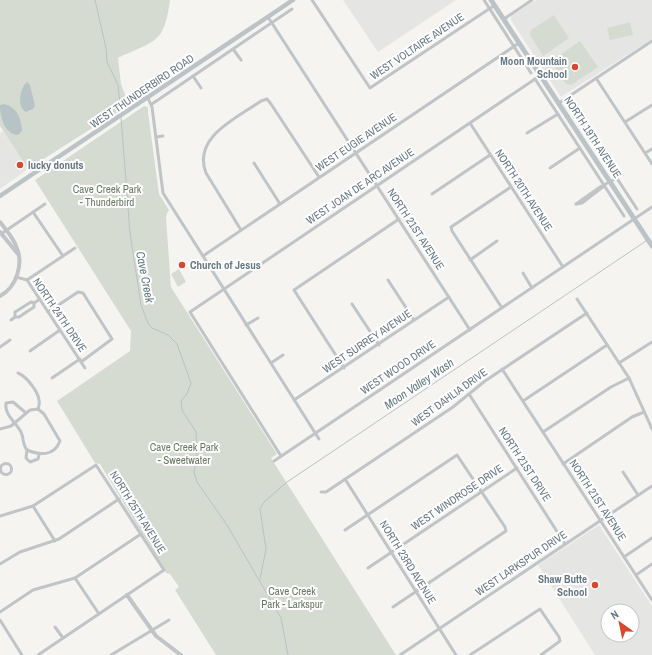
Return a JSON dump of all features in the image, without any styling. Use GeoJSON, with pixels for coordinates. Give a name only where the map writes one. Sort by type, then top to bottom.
{"type":"FeatureCollection","features":[{"type":"Feature","properties":{"kind":"main road","name":"WEST THUNDERBIRD ROAD"},"geometry":{"type":"LineString","coordinates":[[0,196],[130,111],[293,0]]}},
{"type":"Feature","properties":{"kind":"main road","name":"NORTH 19TH AVENUE"},"geometry":{"type":"LineString","coordinates":[[491,0],[492,7],[504,19],[651,244]]}},
{"type":"Feature","properties":{"kind":"street","name":"WEST VOLTAIRE AVENUE"},"geometry":{"type":"LineString","coordinates":[[312,0],[370,88],[492,7]]}},
{"type":"Feature","properties":{"kind":"street","name":"NORTH 19TH AVENUE"},"geometry":{"type":"LineString","coordinates":[[484,0],[492,7],[514,46],[532,73]]}},
{"type":"Feature","properties":{"kind":"street"},"geometry":{"type":"LineString","coordinates":[[504,19],[526,2],[532,0]]}},
{"type":"Feature","properties":{"kind":"street","name":"WEST THUNDERBIRD ROAD"},"geometry":{"type":"LineString","coordinates":[[152,104],[292,9]]}},
{"type":"Feature","properties":{"kind":"street","name":"NORTH 21ST AVENUE"},"geometry":{"type":"LineString","coordinates":[[268,17],[470,330]]}},
{"type":"Feature","properties":{"kind":"street"},"geometry":{"type":"LineString","coordinates":[[559,103],[652,41]]}},
{"type":"Feature","properties":{"kind":"street","name":"WEST EUGIE AVENUE"},"geometry":{"type":"LineString","coordinates":[[203,256],[519,43]]}},
{"type":"Feature","properties":{"kind":"street"},"geometry":{"type":"LineString","coordinates":[[233,49],[241,60]]}},
{"type":"Feature","properties":{"kind":"street","name":"WEST JOAN DE ARC AVENUE"},"geometry":{"type":"LineString","coordinates":[[281,456],[190,312],[541,75]]}},
{"type":"Feature","properties":{"kind":"street","name":"WEST THUNDERBIRD ROAD"},"geometry":{"type":"LineString","coordinates":[[193,76],[201,88]]}},
{"type":"Feature","properties":{"kind":"street"},"geometry":{"type":"LineString","coordinates":[[596,78],[652,164]]}},
{"type":"Feature","properties":{"kind":"street","name":"NORTH 19TH AVENUE"},"geometry":{"type":"LineString","coordinates":[[535,79],[624,216]]}},
{"type":"Feature","properties":{"kind":"street"},"geometry":{"type":"LineString","coordinates":[[148,98],[152,104],[163,193],[319,439]]}},
{"type":"Feature","properties":{"kind":"street"},"geometry":{"type":"LineString","coordinates":[[241,230],[206,173],[203,163],[204,152],[209,139],[218,130],[267,99],[319,178]]}},
{"type":"Feature","properties":{"kind":"street","name":"NORTH 19TH AVENUE"},"geometry":{"type":"LineString","coordinates":[[565,99],[637,209]]}},
{"type":"Feature","properties":{"kind":"street"},"geometry":{"type":"LineString","coordinates":[[625,122],[652,105]]}},
{"type":"Feature","properties":{"kind":"street"},"geometry":{"type":"LineString","coordinates":[[527,133],[558,114]]}},
{"type":"Feature","properties":{"kind":"street","name":"NORTH 20TH AVENUE"},"geometry":{"type":"LineString","coordinates":[[470,123],[564,267]]}},
{"type":"Feature","properties":{"kind":"street"},"geometry":{"type":"LineString","coordinates":[[156,137],[163,136]]}},
{"type":"Feature","properties":{"kind":"street"},"geometry":{"type":"LineString","coordinates":[[550,168],[580,148]]}},
{"type":"Feature","properties":{"kind":"street"},"geometry":{"type":"LineString","coordinates":[[645,153],[652,149]]}},
{"type":"Feature","properties":{"kind":"street"},"geometry":{"type":"LineString","coordinates":[[432,194],[490,155]]}},
{"type":"Feature","properties":{"kind":"street"},"geometry":{"type":"LineString","coordinates":[[254,162],[280,204]]}},
{"type":"Feature","properties":{"kind":"street"},"geometry":{"type":"LineString","coordinates":[[605,186],[593,191],[576,204],[582,203],[617,178]]}},
{"type":"Feature","properties":{"kind":"street"},"geometry":{"type":"LineString","coordinates":[[502,308],[452,232],[451,227],[511,187]]}},
{"type":"Feature","properties":{"kind":"street"},"geometry":{"type":"LineString","coordinates":[[18,255],[0,233],[45,204]]}},
{"type":"Feature","properties":{"kind":"street","name":"WEST WOOD DRIVE"},"geometry":{"type":"LineString","coordinates":[[274,461],[652,207]]}},
{"type":"Feature","properties":{"kind":"street"},"geometry":{"type":"LineString","coordinates":[[33,212],[63,256]]}},
{"type":"Feature","properties":{"kind":"street"},"geometry":{"type":"LineString","coordinates":[[344,368],[294,290],[399,219]]}},
{"type":"Feature","properties":{"kind":"street","name":"NORTH 24TH DRIVE"},"geometry":{"type":"LineString","coordinates":[[0,222],[16,246],[19,267],[12,286],[1,296]]}},
{"type":"Feature","properties":{"kind":"street"},"geometry":{"type":"LineString","coordinates":[[470,260],[497,241]]}},
{"type":"Feature","properties":{"kind":"street"},"geometry":{"type":"LineString","coordinates":[[27,280],[75,248]]}},
{"type":"Feature","properties":{"kind":"street"},"geometry":{"type":"LineString","coordinates":[[522,273],[532,288]]}},
{"type":"Feature","properties":{"kind":"street","name":"NORTH 24TH DRIVE"},"geometry":{"type":"LineString","coordinates":[[16,277],[27,280],[85,368]]}},
{"type":"Feature","properties":{"kind":"street"},"geometry":{"type":"LineString","coordinates":[[388,280],[414,320]]}},
{"type":"Feature","properties":{"kind":"street"},"geometry":{"type":"LineString","coordinates":[[48,312],[81,291],[112,339],[52,378]]}},
{"type":"Feature","properties":{"kind":"street","name":"WEST SURREY AVENUE"},"geometry":{"type":"LineString","coordinates":[[294,400],[449,297]]}},
{"type":"Feature","properties":{"kind":"street"},"geometry":{"type":"LineString","coordinates":[[577,299],[629,378],[652,429]]}},
{"type":"Feature","properties":{"kind":"street"},"geometry":{"type":"LineString","coordinates":[[15,317],[15,312],[31,302],[34,303],[40,300]]}},
{"type":"Feature","properties":{"kind":"street"},"geometry":{"type":"LineString","coordinates":[[11,320],[15,317],[19,318],[34,307],[34,303]]}},
{"type":"Feature","properties":{"kind":"street"},"geometry":{"type":"LineString","coordinates":[[352,304],[379,344]]}},
{"type":"Feature","properties":{"kind":"street","name":"WEST DAHLIA DRIVE"},"geometry":{"type":"LineString","coordinates":[[321,492],[326,492],[345,480],[453,407],[502,369],[587,313]]}},
{"type":"Feature","properties":{"kind":"street"},"geometry":{"type":"LineString","coordinates":[[246,325],[258,318]]}},
{"type":"Feature","properties":{"kind":"street"},"geometry":{"type":"LineString","coordinates":[[30,351],[60,330]]}},
{"type":"Feature","properties":{"kind":"street"},"geometry":{"type":"LineString","coordinates":[[0,346],[10,340]]}},
{"type":"Feature","properties":{"kind":"street"},"geometry":{"type":"LineString","coordinates":[[619,363],[652,342]]}},
{"type":"Feature","properties":{"kind":"street"},"geometry":{"type":"LineString","coordinates":[[523,401],[607,345]]}},
{"type":"Feature","properties":{"kind":"street"},"geometry":{"type":"LineString","coordinates":[[271,363],[283,355]]}},
{"type":"Feature","properties":{"kind":"street","name":"NORTH 21ST AVENUE"},"geometry":{"type":"LineString","coordinates":[[502,369],[652,600]]}},
{"type":"Feature","properties":{"kind":"street"},"geometry":{"type":"LineString","coordinates":[[18,373],[23,375],[38,396],[40,402],[38,409]]}},
{"type":"Feature","properties":{"kind":"street"},"geometry":{"type":"LineString","coordinates":[[543,432],[611,387],[629,378]]}},
{"type":"Feature","properties":{"kind":"street","name":"NORTH 21ST DRIVE"},"geometry":{"type":"LineString","coordinates":[[469,394],[565,544]]}},
{"type":"Feature","properties":{"kind":"street"},"geometry":{"type":"LineString","coordinates":[[0,429],[14,423],[32,409],[38,409],[44,414],[60,441],[57,446],[45,454],[39,455],[27,450],[23,444],[21,432],[14,423],[6,411],[6,403],[13,402],[26,413]]}},
{"type":"Feature","properties":{"kind":"street"},"geometry":{"type":"LineString","coordinates":[[563,464],[632,417],[644,412]]}},
{"type":"Feature","properties":{"kind":"street"},"geometry":{"type":"LineString","coordinates":[[27,450],[26,458],[30,462],[38,459],[39,455]]}},
{"type":"Feature","properties":{"kind":"street"},"geometry":{"type":"LineString","coordinates":[[345,530],[457,455],[482,491],[506,530],[393,606]]}},
{"type":"Feature","properties":{"kind":"street","name":"NORTH 25TH AVENUE"},"geometry":{"type":"LineString","coordinates":[[33,506],[96,465],[164,570],[127,595]]}},
{"type":"Feature","properties":{"kind":"street","name":"WEST WINDROSE DRIVE"},"geometry":{"type":"LineString","coordinates":[[368,568],[516,468]]}},
{"type":"Feature","properties":{"kind":"street"},"geometry":{"type":"LineString","coordinates":[[623,472],[638,495]]}},
{"type":"Feature","properties":{"kind":"street","name":"NORTH 23RD AVENUE"},"geometry":{"type":"LineString","coordinates":[[345,480],[456,655]]}},
{"type":"Feature","properties":{"kind":"street","name":"WEST LARKSPUR DRIVE"},"geometry":{"type":"LineString","coordinates":[[400,655],[652,486]]}},
{"type":"Feature","properties":{"kind":"street"},"geometry":{"type":"LineString","coordinates":[[0,564],[20,552],[55,541],[119,499]]}},
{"type":"Feature","properties":{"kind":"street"},"geometry":{"type":"LineString","coordinates":[[0,516],[33,506],[55,541]]}},
{"type":"Feature","properties":{"kind":"street"},"geometry":{"type":"LineString","coordinates":[[0,612],[34,590],[75,578],[141,534]]}},
{"type":"Feature","properties":{"kind":"street"},"geometry":{"type":"LineString","coordinates":[[624,557],[652,538]]}},
{"type":"Feature","properties":{"kind":"street"},"geometry":{"type":"LineString","coordinates":[[636,575],[652,564]]}},
{"type":"Feature","properties":{"kind":"street"},"geometry":{"type":"LineString","coordinates":[[75,578],[99,614]]}},
{"type":"Feature","properties":{"kind":"street"},"geometry":{"type":"LineString","coordinates":[[648,594],[652,591]]}},
{"type":"Feature","properties":{"kind":"street"},"geometry":{"type":"LineString","coordinates":[[38,655],[127,595],[152,631],[167,646],[181,655]]}},
{"type":"Feature","properties":{"kind":"street"},"geometry":{"type":"LineString","coordinates":[[470,655],[540,609],[559,637],[560,641],[541,655]]}},
{"type":"Feature","properties":{"kind":"street"},"geometry":{"type":"LineString","coordinates":[[0,620],[22,655]]}},
{"type":"Feature","properties":{"kind":"street"},"geometry":{"type":"LineString","coordinates":[[111,655],[169,620]]}},
{"type":"Feature","properties":{"kind":"street"},"geometry":{"type":"LineString","coordinates":[[55,627],[63,638]]}},
{"type":"Feature","properties":{"kind":"shaded area"},"geometry":{"type":"Polygon","coordinates":[[[343,0],[456,0],[378,52],[343,0]]]}},
{"type":"Feature","properties":{"kind":"shaded area","name":"Moon Mountain School"},"geometry":{"type":"Polygon","coordinates":[[[536,0],[652,0],[652,39],[561,97],[511,20],[511,16],[536,0]]]}},
{"type":"Feature","properties":{"kind":"shaded area"},"geometry":{"type":"Polygon","coordinates":[[[27,82],[30,85],[35,106],[33,109],[26,112],[21,106],[20,97],[22,89],[27,82]]]}},
{"type":"Feature","properties":{"kind":"shaded area"},"geometry":{"type":"Polygon","coordinates":[[[4,104],[15,110],[18,114],[22,131],[18,135],[9,132],[2,120],[0,105],[4,104]]]}},
{"type":"Feature","properties":{"kind":"shaded area"},"geometry":{"type":"Polygon","coordinates":[[[3,131],[28,169],[0,189],[0,133],[3,131]]]}},
{"type":"Feature","properties":{"kind":"shaded area","name":"Shaw Butte School"},"geometry":{"type":"Polygon","coordinates":[[[599,525],[652,606],[652,655],[595,655],[538,565],[599,525]]]}},
{"type":"Feature","properties":{"kind":"green space"},"geometry":{"type":"Polygon","coordinates":[[[0,0],[170,0],[165,25],[156,39],[141,48],[118,58],[121,84],[126,97],[122,109],[28,169],[0,126],[0,0]]]}},
{"type":"Feature","properties":{"kind":"green space"},"geometry":{"type":"Polygon","coordinates":[[[554,15],[569,38],[543,56],[530,35],[531,30],[554,15]]]}},
{"type":"Feature","properties":{"kind":"green space"},"geometry":{"type":"Polygon","coordinates":[[[630,22],[633,35],[610,40],[607,28],[630,22]]]}},
{"type":"Feature","properties":{"kind":"green space"},"geometry":{"type":"Polygon","coordinates":[[[580,41],[598,67],[571,85],[566,84],[551,61],[580,41]]]}},
{"type":"Feature","properties":{"kind":"green space"},"geometry":{"type":"Polygon","coordinates":[[[144,106],[148,107],[159,194],[169,210],[166,218],[171,287],[277,454],[271,458],[396,655],[216,655],[175,590],[179,587],[170,574],[166,573],[100,464],[95,463],[57,401],[130,351],[131,331],[35,180],[144,106]]]}},
{"type":"Feature","properties":{"kind":"green space"},"geometry":{"type":"Polygon","coordinates":[[[179,269],[186,282],[178,287],[171,274],[179,269]]]}},
{"type":"Feature","properties":{"kind":"waterway","name":"Cave Creek"},"geometry":{"type":"LineString","coordinates":[[95,0],[106,48],[107,62],[118,85],[121,113]]}},
{"type":"Feature","properties":{"kind":"waterway","name":"Cave Creek"},"geometry":{"type":"LineString","coordinates":[[121,117],[130,233],[141,305],[148,323],[152,328],[168,335],[177,344],[191,383],[187,394],[181,401],[182,410],[196,432],[197,458],[194,472],[197,482],[227,525],[281,618],[288,655]]}},
{"type":"Feature","properties":{"kind":"waterway","name":"Moon Valley Wash"},"geometry":{"type":"LineString","coordinates":[[260,579],[266,549],[260,509],[264,502],[287,482],[646,241]]}},
{"type":"Feature","properties":{"kind":"place","name":"Moon Mountain School"},"geometry":{"type":"Point","coordinates":[575,67]}},
{"type":"Feature","properties":{"kind":"place","name":"lucky donuts"},"geometry":{"type":"Point","coordinates":[20,165]}},
{"type":"Feature","properties":{"kind":"place","name":"Church of Jesus"},"geometry":{"type":"Point","coordinates":[182,265]}},
{"type":"Feature","properties":{"kind":"place","name":"Shaw Butte School"},"geometry":{"type":"Point","coordinates":[595,585]}},
{"type":"Feature","properties":{"kind":"park label","name":"Cave Creek Park - Thunderbird"},"geometry":{"type":"Point","coordinates":[107,195]}},
{"type":"Feature","properties":{"kind":"park label","name":"Cave Creek Park - Sweetwater"},"geometry":{"type":"Point","coordinates":[184,453]}},
{"type":"Feature","properties":{"kind":"park label","name":"Cave Creek Park - Larkspur"},"geometry":{"type":"Point","coordinates":[292,597]}}]}
